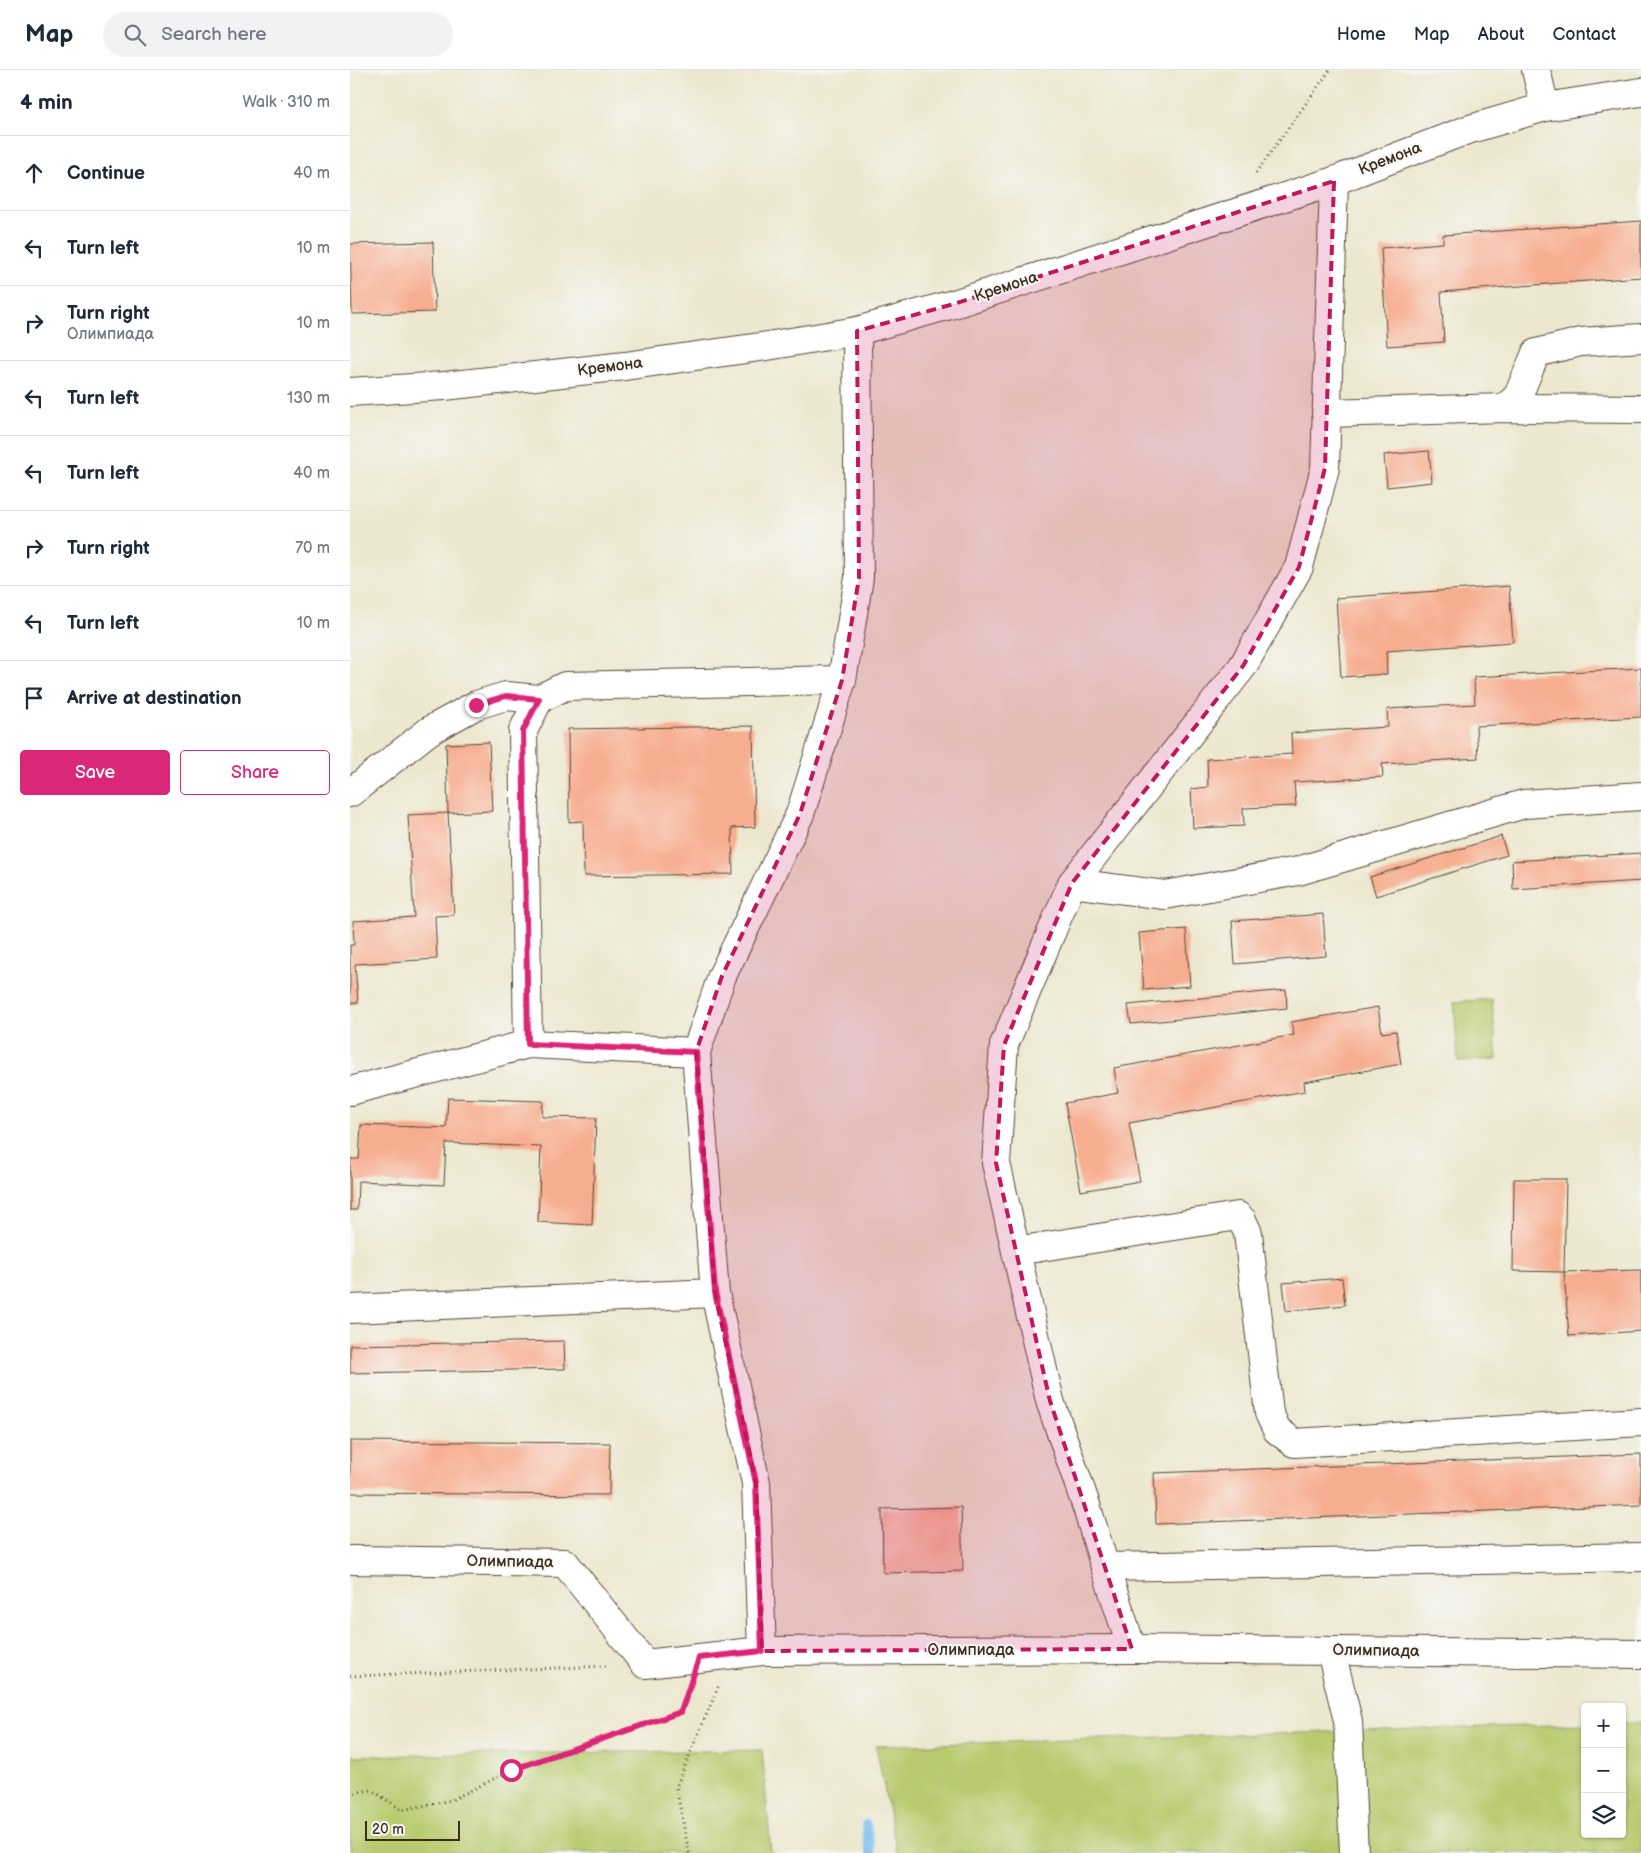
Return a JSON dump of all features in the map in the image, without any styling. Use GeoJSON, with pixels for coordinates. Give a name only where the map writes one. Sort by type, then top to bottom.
{"type":"FeatureCollection","features":[{"type":"Feature","properties":{"kind":"street"},"geometry":{"type":"LineString","coordinates":[[1536,70],[1545,107]]}},
{"type":"Feature","properties":{"kind":"street","name":"Кремона"},"geometry":{"type":"LineString","coordinates":[[350,392],[444,386],[624,366],[857,332],[957,303],[1334,181],[1467,130],[1545,107],[1641,92]]}},
{"type":"Feature","properties":{"kind":"street"},"geometry":{"type":"LineString","coordinates":[[1132,1649],[1104,1567],[1087,1508],[1050,1401],[996,1163],[1004,1045],[1072,883],[1243,666],[1299,567],[1325,468],[1334,181]]}},
{"type":"Feature","properties":{"kind":"street"},"geometry":{"type":"LineString","coordinates":[[762,1651],[756,1483],[715,1292],[696,1052],[722,976],[800,814],[842,680],[859,578],[857,332]]}},
{"type":"Feature","properties":{"kind":"street"},"geometry":{"type":"LineString","coordinates":[[1505,408],[1518,396],[1536,353],[1581,342],[1641,338]]}},
{"type":"Feature","properties":{"kind":"street"},"geometry":{"type":"LineString","coordinates":[[1326,413],[1505,408],[1641,409]]}},
{"type":"Feature","properties":{"kind":"street"},"geometry":{"type":"LineString","coordinates":[[350,793],[429,731],[476,705],[506,696],[539,699],[565,686],[842,680]]}},
{"type":"Feature","properties":{"kind":"street"},"geometry":{"type":"LineString","coordinates":[[528,1044],[523,731],[539,699]]}},
{"type":"Feature","properties":{"kind":"street"},"geometry":{"type":"LineString","coordinates":[[1072,883],[1165,894],[1298,871],[1524,804],[1641,796]]}},
{"type":"Feature","properties":{"kind":"street"},"geometry":{"type":"LineString","coordinates":[[350,1091],[528,1044],[696,1052]]}},
{"type":"Feature","properties":{"kind":"street"},"geometry":{"type":"LineString","coordinates":[[1016,1251],[1238,1216],[1248,1232],[1269,1413],[1277,1430],[1294,1443],[1641,1422]]}},
{"type":"Feature","properties":{"kind":"street"},"geometry":{"type":"LineString","coordinates":[[350,1309],[715,1292]]}},
{"type":"Feature","properties":{"kind":"street"},"geometry":{"type":"LineString","coordinates":[[1104,1567],[1641,1557]]}},
{"type":"Feature","properties":{"kind":"street","name":"Олимпиада"},"geometry":{"type":"LineString","coordinates":[[350,1560],[565,1563],[646,1664],[762,1651],[1132,1649],[1641,1654]]}},
{"type":"Feature","properties":{"kind":"street"},"geometry":{"type":"LineString","coordinates":[[1331,1651],[1348,1721],[1354,1853]]}},
{"type":"Feature","properties":{"kind":"path"},"geometry":{"type":"LineString","coordinates":[[1255,175],[1330,70]]}},
{"type":"Feature","properties":{"kind":"path"},"geometry":{"type":"LineString","coordinates":[[689,1853],[676,1788],[732,1655]]}},
{"type":"Feature","properties":{"kind":"path"},"geometry":{"type":"LineString","coordinates":[[350,1793],[372,1790],[402,1810],[452,1800],[511,1770],[681,1712],[699,1658]]}},
{"type":"Feature","properties":{"kind":"path"},"geometry":{"type":"LineString","coordinates":[[350,1676],[646,1664]]}},
{"type":"Feature","properties":{"kind":"highlighted area"},"geometry":{"type":"Polygon","coordinates":[[[1334,181],[1325,468],[1299,567],[1243,666],[1072,883],[1004,1045],[996,1163],[1050,1401],[1132,1649],[762,1651],[756,1483],[715,1293],[696,1052],[722,976],[800,814],[842,680],[859,578],[857,331],[957,303],[1334,181]]]}},
{"type":"Feature","properties":{"kind":"green space"},"geometry":{"type":"Polygon","coordinates":[[[1492,999],[1497,1059],[1458,1062],[1454,1002],[1492,999]]]}},
{"type":"Feature","properties":{"kind":"green space"},"geometry":{"type":"Polygon","coordinates":[[[1641,1722],[1641,1853],[897,1853],[876,1746],[1581,1724],[1581,1838],[1626,1838],[1626,1723],[1641,1722]]]}},
{"type":"Feature","properties":{"kind":"green space"},"geometry":{"type":"Polygon","coordinates":[[[762,1750],[771,1853],[350,1853],[350,1756],[762,1750]]]}},
{"type":"Feature","properties":{"kind":"building"},"geometry":{"type":"Polygon","coordinates":[[[1641,221],[1641,277],[1441,292],[1444,342],[1387,346],[1381,248],[1443,243],[1443,235],[1641,221]]]}},
{"type":"Feature","properties":{"kind":"building"},"geometry":{"type":"Polygon","coordinates":[[[433,242],[435,312],[352,314],[350,244],[433,242]]]}},
{"type":"Feature","properties":{"kind":"building"},"geometry":{"type":"Polygon","coordinates":[[[1429,451],[1432,482],[1387,487],[1384,455],[1429,451]]]}},
{"type":"Feature","properties":{"kind":"building"},"geometry":{"type":"Polygon","coordinates":[[[1509,586],[1513,642],[1386,651],[1387,674],[1341,677],[1336,598],[1509,586]]]}},
{"type":"Feature","properties":{"kind":"building"},"geometry":{"type":"Polygon","coordinates":[[[1641,668],[1641,717],[1476,726],[1478,758],[1382,764],[1383,777],[1294,782],[1296,806],[1243,808],[1244,826],[1193,828],[1191,789],[1208,787],[1207,759],[1292,754],[1291,733],[1388,727],[1387,709],[1475,704],[1474,677],[1641,668]]]}},
{"type":"Feature","properties":{"kind":"building"},"geometry":{"type":"Polygon","coordinates":[[[753,726],[755,827],[732,828],[733,874],[584,876],[583,821],[569,822],[568,729],[753,726]]]}},
{"type":"Feature","properties":{"kind":"building"},"geometry":{"type":"Polygon","coordinates":[[[489,742],[492,811],[448,813],[446,744],[489,742]]]}},
{"type":"Feature","properties":{"kind":"building"},"geometry":{"type":"Polygon","coordinates":[[[448,813],[454,915],[435,916],[437,959],[355,964],[358,1003],[350,1003],[350,945],[354,945],[353,921],[414,917],[408,815],[448,813]]]}},
{"type":"Feature","properties":{"kind":"building"},"geometry":{"type":"Polygon","coordinates":[[[1501,836],[1507,855],[1376,896],[1370,877],[1501,836]]]}},
{"type":"Feature","properties":{"kind":"building"},"geometry":{"type":"Polygon","coordinates":[[[1641,853],[1641,881],[1513,889],[1512,861],[1641,853]]]}},
{"type":"Feature","properties":{"kind":"building"},"geometry":{"type":"Polygon","coordinates":[[[1323,914],[1326,956],[1235,964],[1232,921],[1323,914]]]}},
{"type":"Feature","properties":{"kind":"building"},"geometry":{"type":"Polygon","coordinates":[[[1186,929],[1190,986],[1144,990],[1139,933],[1186,929]]]}},
{"type":"Feature","properties":{"kind":"building"},"geometry":{"type":"Polygon","coordinates":[[[1286,990],[1287,1008],[1131,1024],[1128,1005],[1286,990]]]}},
{"type":"Feature","properties":{"kind":"building"},"geometry":{"type":"Polygon","coordinates":[[[1378,1007],[1382,1033],[1396,1031],[1401,1064],[1304,1082],[1305,1091],[1129,1123],[1140,1181],[1081,1191],[1065,1103],[1118,1093],[1114,1068],[1294,1035],[1291,1022],[1378,1007]]]}},
{"type":"Feature","properties":{"kind":"building"},"geometry":{"type":"Polygon","coordinates":[[[448,1098],[543,1101],[542,1117],[596,1118],[592,1225],[538,1222],[541,1147],[446,1143],[444,1185],[358,1181],[357,1210],[350,1210],[350,1159],[359,1159],[361,1125],[446,1128],[448,1098]]]}},
{"type":"Feature","properties":{"kind":"building"},"geometry":{"type":"Polygon","coordinates":[[[1514,1179],[1566,1179],[1564,1272],[1513,1271],[1514,1179]]]}},
{"type":"Feature","properties":{"kind":"building"},"geometry":{"type":"Polygon","coordinates":[[[1641,1270],[1641,1331],[1569,1336],[1564,1272],[1641,1270]]]}},
{"type":"Feature","properties":{"kind":"building"},"geometry":{"type":"Polygon","coordinates":[[[1342,1278],[1345,1305],[1286,1311],[1283,1283],[1342,1278]]]}},
{"type":"Feature","properties":{"kind":"building"},"geometry":{"type":"Polygon","coordinates":[[[564,1341],[565,1369],[350,1373],[350,1345],[564,1341]]]}},
{"type":"Feature","properties":{"kind":"building"},"geometry":{"type":"Polygon","coordinates":[[[350,1441],[610,1443],[609,1495],[350,1493],[350,1441]]]}},
{"type":"Feature","properties":{"kind":"building"},"geometry":{"type":"Polygon","coordinates":[[[1641,1454],[1641,1505],[1156,1524],[1154,1473],[1641,1454]]]}},
{"type":"Feature","properties":{"kind":"building"},"geometry":{"type":"Polygon","coordinates":[[[961,1507],[963,1571],[883,1573],[882,1509],[961,1507]]]}},
{"type":"Feature","properties":{"kind":"waterway"},"geometry":{"type":"LineString","coordinates":[[866,1825],[871,1853]]}},
{"type":"Feature","properties":{"kind":"route"},"geometry":{"type":"LineString","coordinates":[[476,705],[506,696],[539,699],[523,731],[528,1044],[696,1052],[715,1292],[756,1483],[762,1651],[699,1658],[681,1712],[511,1770]]}}]}
